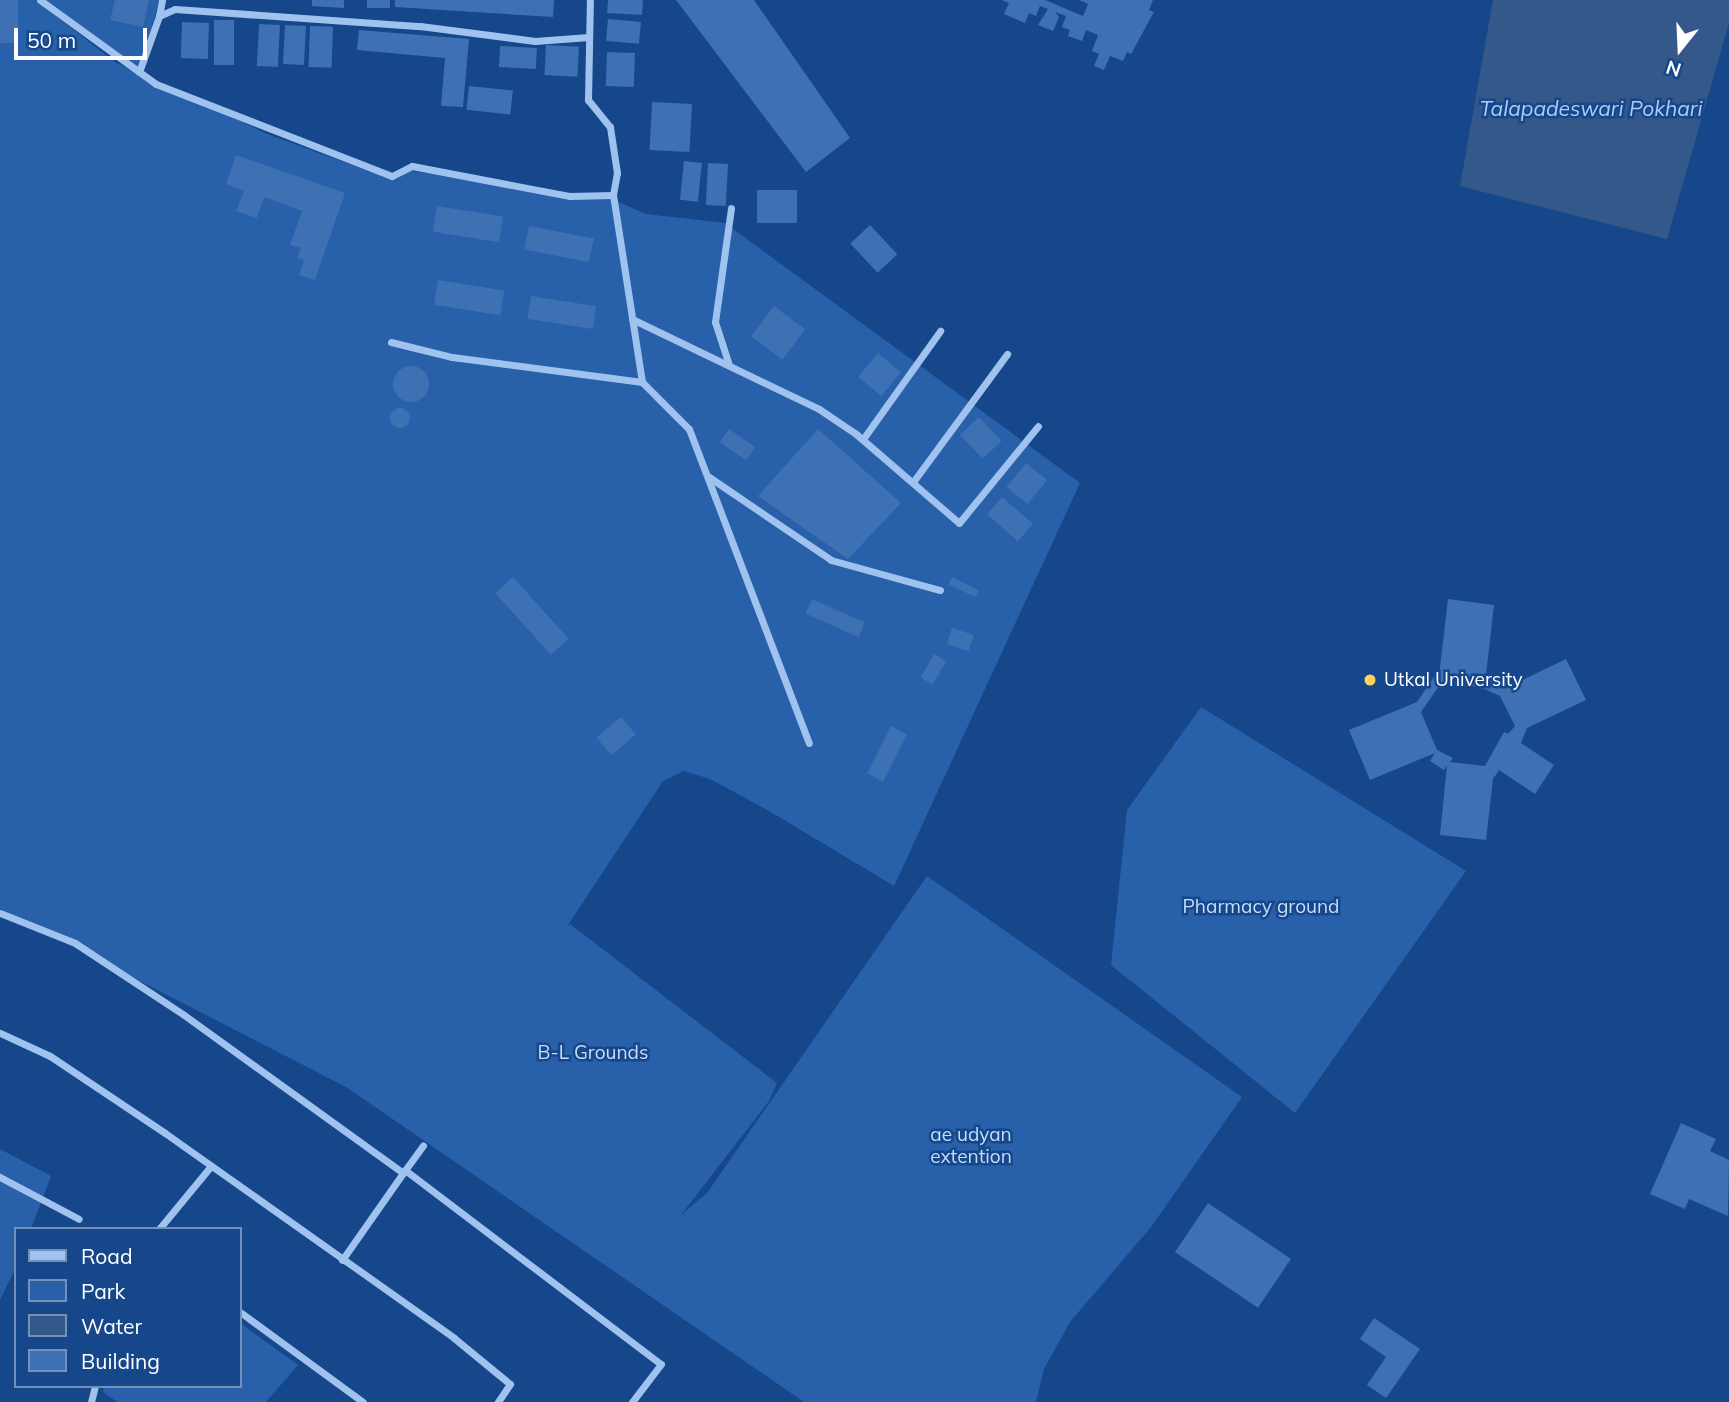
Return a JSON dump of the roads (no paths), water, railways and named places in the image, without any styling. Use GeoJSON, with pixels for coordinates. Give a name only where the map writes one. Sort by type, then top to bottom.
{"type":"FeatureCollection","features":[{"type":"Feature","properties":{"kind":"street"},"geometry":{"type":"LineString","coordinates":[[40,0],[139,72],[222,112],[392,176],[412,166],[570,196],[613,195]]}},
{"type":"Feature","properties":{"kind":"street"},"geometry":{"type":"LineString","coordinates":[[139,72],[162,0]]}},
{"type":"Feature","properties":{"kind":"street"},"geometry":{"type":"LineString","coordinates":[[590,0],[588,100],[610,127],[617,173],[613,195],[642,382],[689,429],[809,743]]}},
{"type":"Feature","properties":{"kind":"street"},"geometry":{"type":"LineString","coordinates":[[159,16],[174,9],[420,26],[535,41],[589,37]]}},
{"type":"Feature","properties":{"kind":"street"},"geometry":{"type":"LineString","coordinates":[[729,366],[715,322],[732,208]]}},
{"type":"Feature","properties":{"kind":"street"},"geometry":{"type":"LineString","coordinates":[[632,319],[819,409],[863,439],[959,523],[1038,426]]}},
{"type":"Feature","properties":{"kind":"street"},"geometry":{"type":"LineString","coordinates":[[863,439],[940,331]]}},
{"type":"Feature","properties":{"kind":"street"},"geometry":{"type":"LineString","coordinates":[[391,342],[452,357],[642,382]]}},
{"type":"Feature","properties":{"kind":"street"},"geometry":{"type":"LineString","coordinates":[[913,482],[1007,354]]}},
{"type":"Feature","properties":{"kind":"street"},"geometry":{"type":"LineString","coordinates":[[708,476],[831,560],[940,590]]}},
{"type":"Feature","properties":{"kind":"street"},"geometry":{"type":"LineString","coordinates":[[0,913],[75,943],[184,1015],[404,1172],[661,1364],[632,1402]]}},
{"type":"Feature","properties":{"kind":"street"},"geometry":{"type":"LineString","coordinates":[[0,1034],[50,1056],[342,1259],[510,1384],[498,1402]]}},
{"type":"Feature","properties":{"kind":"street"},"geometry":{"type":"LineString","coordinates":[[342,1259],[423,1145]]}},
{"type":"Feature","properties":{"kind":"street"},"geometry":{"type":"LineString","coordinates":[[161,1227],[211,1166]]}},
{"type":"Feature","properties":{"kind":"street"},"geometry":{"type":"LineString","coordinates":[[0,1177],[79,1219]]}},
{"type":"Feature","properties":{"kind":"street"},"geometry":{"type":"LineString","coordinates":[[242,1313],[363,1402]]}},
{"type":"Feature","properties":{"kind":"water","name":"Talapadeswari Pokhari"},"geometry":{"type":"Polygon","coordinates":[[[1493,0],[1729,0],[1729,23],[1667,239],[1460,186],[1493,0]]]}},
{"type":"Feature","properties":{"kind":"place","name":"Utkal University"},"geometry":{"type":"Point","coordinates":[1370,680]}},
{"type":"Feature","properties":{"kind":"park label","name":"Pharmacy ground"},"geometry":{"type":"Point","coordinates":[1261,907]}},
{"type":"Feature","properties":{"kind":"park label","name":"B-L Grounds"},"geometry":{"type":"Point","coordinates":[593,1053]}},
{"type":"Feature","properties":{"kind":"park label","name":"ae udyan extention"},"geometry":{"type":"Point","coordinates":[971,1146]}}]}
